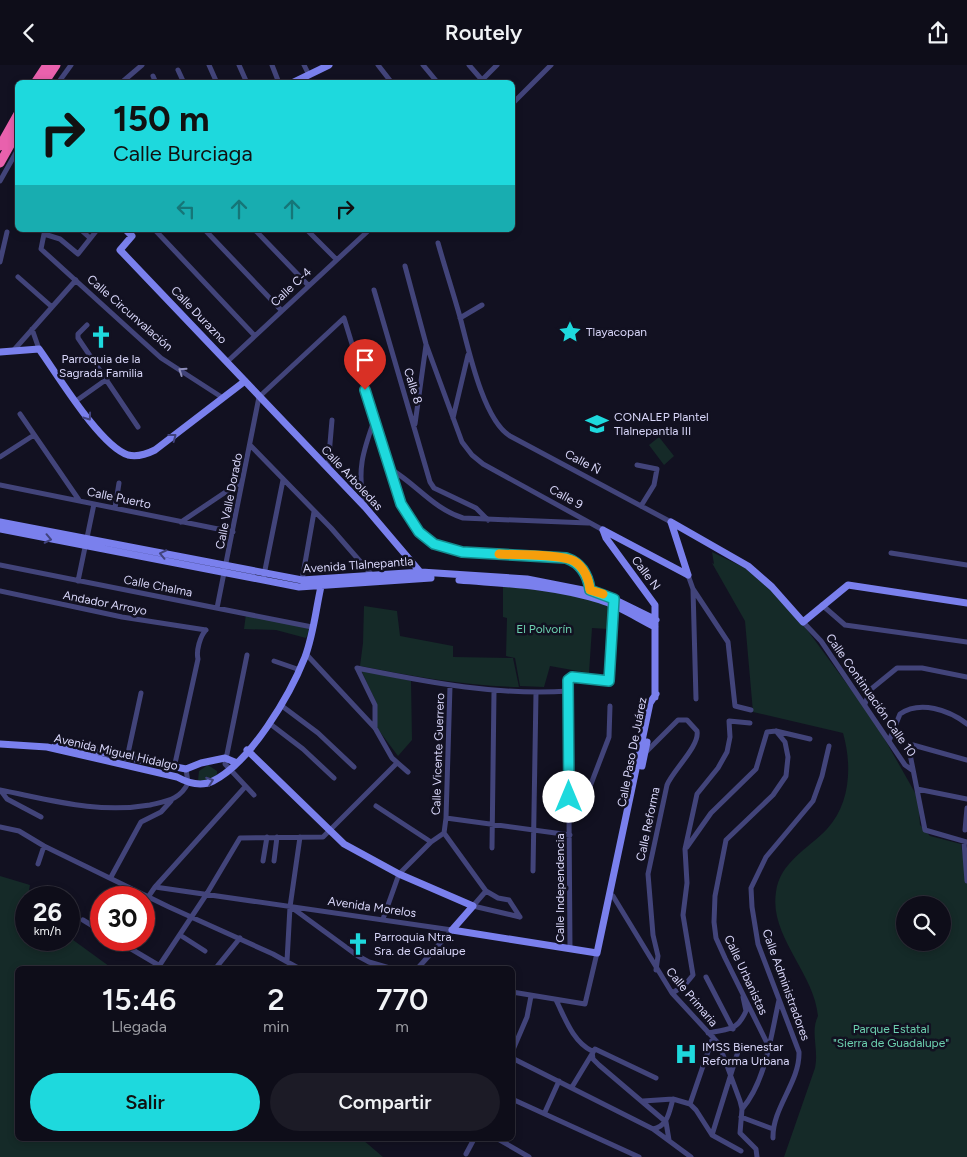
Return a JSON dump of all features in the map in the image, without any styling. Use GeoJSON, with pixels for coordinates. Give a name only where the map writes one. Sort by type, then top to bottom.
{"type":"FeatureCollection","features":[{"type":"Feature","properties":{"kind":"highway"},"geometry":{"type":"LineString","coordinates":[[37,80],[47,65]]}},
{"type":"Feature","properties":{"kind":"highway"},"geometry":{"type":"LineString","coordinates":[[46,80],[56,65]]}},
{"type":"Feature","properties":{"kind":"highway"},"geometry":{"type":"LineString","coordinates":[[0,146],[15,119]]}},
{"type":"Feature","properties":{"kind":"highway"},"geometry":{"type":"LineString","coordinates":[[0,163],[15,136]]}},
{"type":"Feature","properties":{"kind":"street"},"geometry":{"type":"LineString","coordinates":[[60,80],[71,65]]}},
{"type":"Feature","properties":{"kind":"street"},"geometry":{"type":"LineString","coordinates":[[124,80],[142,65]]}},
{"type":"Feature","properties":{"kind":"street"},"geometry":{"type":"LineString","coordinates":[[209,65],[216,80]]}},
{"type":"Feature","properties":{"kind":"street"},"geometry":{"type":"LineString","coordinates":[[239,65],[245,80]]}},
{"type":"Feature","properties":{"kind":"street"},"geometry":{"type":"LineString","coordinates":[[272,65],[278,80]]}},
{"type":"Feature","properties":{"kind":"street"},"geometry":{"type":"LineString","coordinates":[[304,65],[309,75]]}},
{"type":"Feature","properties":{"kind":"street"},"geometry":{"type":"LineString","coordinates":[[298,80],[329,65]]}},
{"type":"Feature","properties":{"kind":"street"},"geometry":{"type":"LineString","coordinates":[[378,65],[390,80]]}},
{"type":"Feature","properties":{"kind":"street"},"geometry":{"type":"LineString","coordinates":[[423,65],[436,80]]}},
{"type":"Feature","properties":{"kind":"street"},"geometry":{"type":"LineString","coordinates":[[469,65],[480,80]]}},
{"type":"Feature","properties":{"kind":"street"},"geometry":{"type":"LineString","coordinates":[[482,80],[497,65]]}},
{"type":"Feature","properties":{"kind":"street"},"geometry":{"type":"LineString","coordinates":[[515,101],[551,65]]}},
{"type":"Feature","properties":{"kind":"street"},"geometry":{"type":"LineString","coordinates":[[178,70],[183,80]]}},
{"type":"Feature","properties":{"kind":"street"},"geometry":{"type":"LineString","coordinates":[[153,76],[155,80]]}},
{"type":"Feature","properties":{"kind":"street"},"geometry":{"type":"LineString","coordinates":[[0,181],[15,154]]}},
{"type":"Feature","properties":{"kind":"street"},"geometry":{"type":"LineString","coordinates":[[0,262],[7,232]]}},
{"type":"Feature","properties":{"kind":"street"},"geometry":{"type":"LineString","coordinates":[[83,232],[90,238]]}},
{"type":"Feature","properties":{"kind":"street"},"geometry":{"type":"LineString","coordinates":[[52,233],[78,254],[95,232]]}},
{"type":"Feature","properties":{"kind":"street","name":"Calle Durazno"},"geometry":{"type":"LineString","coordinates":[[128,232],[132,236],[120,251],[228,361],[259,397]]}},
{"type":"Feature","properties":{"kind":"street"},"geometry":{"type":"LineString","coordinates":[[157,232],[255,336]]}},
{"type":"Feature","properties":{"kind":"street"},"geometry":{"type":"LineString","coordinates":[[207,232],[281,310]]}},
{"type":"Feature","properties":{"kind":"street"},"geometry":{"type":"LineString","coordinates":[[257,232],[308,285]]}},
{"type":"Feature","properties":{"kind":"street"},"geometry":{"type":"LineString","coordinates":[[309,232],[336,259]]}},
{"type":"Feature","properties":{"kind":"street","name":"Calle C-4"},"geometry":{"type":"LineString","coordinates":[[228,361],[336,259],[371,232]]}},
{"type":"Feature","properties":{"kind":"street","name":"Calle Circunvalación"},"geometry":{"type":"LineString","coordinates":[[52,233],[44,234],[40,247],[42,252],[76,280],[161,358],[223,398]]}},
{"type":"Feature","properties":{"kind":"street","name":"Calle Ñ"},"geometry":{"type":"LineString","coordinates":[[438,243],[460,318],[468,355],[494,421],[501,430],[671,522]]}},
{"type":"Feature","properties":{"kind":"street","name":"Calle 9"},"geometry":{"type":"LineString","coordinates":[[405,266],[426,344],[466,449],[478,460],[688,575]]}},
{"type":"Feature","properties":{"kind":"street"},"geometry":{"type":"LineString","coordinates":[[18,277],[52,307]]}},
{"type":"Feature","properties":{"kind":"street"},"geometry":{"type":"LineString","coordinates":[[13,351],[76,280]]}},
{"type":"Feature","properties":{"kind":"street","name":"Calle 8"},"geometry":{"type":"LineString","coordinates":[[374,290],[430,482],[434,488],[476,509],[488,520]]}},
{"type":"Feature","properties":{"kind":"street"},"geometry":{"type":"LineString","coordinates":[[460,318],[482,305]]}},
{"type":"Feature","properties":{"kind":"street"},"geometry":{"type":"LineString","coordinates":[[259,397],[344,319],[401,504],[408,518],[419,532],[434,544],[462,552],[566,558],[580,566],[588,579],[589,594]]}},
{"type":"Feature","properties":{"kind":"street"},"geometry":{"type":"LineString","coordinates":[[87,325],[78,336],[138,427]]}},
{"type":"Feature","properties":{"kind":"street"},"geometry":{"type":"LineString","coordinates":[[32,329],[38,349],[108,443],[121,452],[136,455],[154,450],[245,381]]}},
{"type":"Feature","properties":{"kind":"street"},"geometry":{"type":"LineString","coordinates":[[415,427],[426,344]]}},
{"type":"Feature","properties":{"kind":"street"},"geometry":{"type":"LineString","coordinates":[[0,352],[38,349]]}},
{"type":"Feature","properties":{"kind":"street"},"geometry":{"type":"LineString","coordinates":[[453,418],[468,355]]}},
{"type":"Feature","properties":{"kind":"street"},"geometry":{"type":"LineString","coordinates":[[76,401],[107,379]]}},
{"type":"Feature","properties":{"kind":"street","name":"Calle Valle Dorado"},"geometry":{"type":"LineString","coordinates":[[217,608],[259,397]]}},
{"type":"Feature","properties":{"kind":"street","name":"Calle Arboledas"},"geometry":{"type":"LineString","coordinates":[[259,397],[328,467],[423,574]]}},
{"type":"Feature","properties":{"kind":"street"},"geometry":{"type":"LineString","coordinates":[[20,414],[79,500]]}},
{"type":"Feature","properties":{"kind":"street"},"geometry":{"type":"LineString","coordinates":[[365,507],[360,481],[360,463],[375,417]]}},
{"type":"Feature","properties":{"kind":"street"},"geometry":{"type":"LineString","coordinates":[[328,467],[332,420]]}},
{"type":"Feature","properties":{"kind":"street"},"geometry":{"type":"LineString","coordinates":[[0,457],[34,435]]}},
{"type":"Feature","properties":{"kind":"street"},"geometry":{"type":"LineString","coordinates":[[250,445],[372,575]]}},
{"type":"Feature","properties":{"kind":"street"},"geometry":{"type":"LineString","coordinates":[[637,465],[657,469],[654,485],[642,506]]}},
{"type":"Feature","properties":{"kind":"street"},"geometry":{"type":"LineString","coordinates":[[392,470],[446,512],[463,518],[591,523]]}},
{"type":"Feature","properties":{"kind":"street"},"geometry":{"type":"LineString","coordinates":[[264,577],[284,480]]}},
{"type":"Feature","properties":{"kind":"street"},"geometry":{"type":"LineString","coordinates":[[181,522],[242,481]]}},
{"type":"Feature","properties":{"kind":"street"},"geometry":{"type":"LineString","coordinates":[[115,508],[119,483]]}},
{"type":"Feature","properties":{"kind":"street","name":"Calle Puerto"},"geometry":{"type":"LineString","coordinates":[[0,485],[233,532]]}},
{"type":"Feature","properties":{"kind":"street"},"geometry":{"type":"LineString","coordinates":[[78,581],[87,547],[94,504]]}},
{"type":"Feature","properties":{"kind":"street"},"geometry":{"type":"LineString","coordinates":[[302,581],[314,512]]}},
{"type":"Feature","properties":{"kind":"street","name":"Avenida Tlalnepantla"},"geometry":{"type":"LineString","coordinates":[[0,522],[88,538],[225,570]]}},
{"type":"Feature","properties":{"kind":"street"},"geometry":{"type":"LineString","coordinates":[[671,522],[693,589],[728,642],[735,706],[751,710]]}},
{"type":"Feature","properties":{"kind":"street","name":"Calle Continuación Calle 10"},"geometry":{"type":"LineString","coordinates":[[671,522],[748,566],[772,587],[820,641],[905,765],[912,770]]}},
{"type":"Feature","properties":{"kind":"street","name":"Avenida Tlalnepantla"},"geometry":{"type":"LineString","coordinates":[[0,529],[87,547],[264,577],[322,582],[423,574]]}},
{"type":"Feature","properties":{"kind":"street","name":"Calle N"},"geometry":{"type":"LineString","coordinates":[[602,529],[606,538],[654,603],[656,694]]}},
{"type":"Feature","properties":{"kind":"street"},"geometry":{"type":"LineString","coordinates":[[891,553],[967,565]]}},
{"type":"Feature","properties":{"kind":"street","name":"Calle Chalma"},"geometry":{"type":"LineString","coordinates":[[0,565],[312,627]]}},
{"type":"Feature","properties":{"kind":"street","name":"Avenida Tlalnepantla"},"geometry":{"type":"LineString","coordinates":[[264,577],[299,587],[372,575],[423,574],[525,585],[589,594],[613,602],[655,624]]}},
{"type":"Feature","properties":{"kind":"street"},"geometry":{"type":"LineString","coordinates":[[110,877],[141,821],[161,812],[184,790],[188,783],[203,784],[212,781],[237,763],[282,706],[306,654],[322,582]]}},
{"type":"Feature","properties":{"kind":"street"},"geometry":{"type":"LineString","coordinates":[[803,623],[848,585],[967,603]]}},
{"type":"Feature","properties":{"kind":"street"},"geometry":{"type":"LineString","coordinates":[[693,589],[696,699]]}},
{"type":"Feature","properties":{"kind":"street","name":"Andador Arroyo"},"geometry":{"type":"LineString","coordinates":[[0,591],[122,617],[206,630],[196,651],[198,659],[174,768]]}},
{"type":"Feature","properties":{"kind":"street","name":"Calle Independencia"},"geometry":{"type":"LineString","coordinates":[[570,948],[568,691],[570,677],[609,681],[613,602]]}},
{"type":"Feature","properties":{"kind":"street"},"geometry":{"type":"LineString","coordinates":[[822,605],[845,625],[967,642]]}},
{"type":"Feature","properties":{"kind":"street"},"geometry":{"type":"LineString","coordinates":[[306,654],[375,728],[396,764],[408,772]]}},
{"type":"Feature","properties":{"kind":"street"},"geometry":{"type":"LineString","coordinates":[[247,655],[225,764],[254,795]]}},
{"type":"Feature","properties":{"kind":"street"},"geometry":{"type":"LineString","coordinates":[[274,661],[300,670]]}},
{"type":"Feature","properties":{"kind":"street"},"geometry":{"type":"LineString","coordinates":[[865,705],[870,690],[897,667],[922,668],[967,677]]}},
{"type":"Feature","properties":{"kind":"street"},"geometry":{"type":"LineString","coordinates":[[375,728],[375,705],[357,668],[450,687],[494,692],[536,693],[568,691]]}},
{"type":"Feature","properties":{"kind":"street","name":"Calle Vicente Guerrero"},"geometry":{"type":"LineString","coordinates":[[383,919],[399,874],[431,842],[444,833],[450,687]]}},
{"type":"Feature","properties":{"kind":"street"},"geometry":{"type":"LineString","coordinates":[[492,847],[494,692]]}},
{"type":"Feature","properties":{"kind":"street"},"geometry":{"type":"LineString","coordinates":[[127,759],[141,693]]}},
{"type":"Feature","properties":{"kind":"street"},"geometry":{"type":"LineString","coordinates":[[533,871],[536,693]]}},
{"type":"Feature","properties":{"kind":"street","name":"Calle Paso De Juárez"},"geometry":{"type":"LineString","coordinates":[[626,832],[645,753],[656,694]]}},
{"type":"Feature","properties":{"kind":"street","name":"Calle Paso De Juárez"},"geometry":{"type":"LineString","coordinates":[[626,832],[650,703],[656,694]]}},
{"type":"Feature","properties":{"kind":"street"},"geometry":{"type":"LineString","coordinates":[[282,706],[318,733],[354,767]]}},
{"type":"Feature","properties":{"kind":"street"},"geometry":{"type":"LineString","coordinates":[[569,797],[583,799],[586,797],[609,737],[610,706]]}},
{"type":"Feature","properties":{"kind":"street"},"geometry":{"type":"LineString","coordinates":[[889,741],[900,714],[914,708],[952,713],[967,724]]}},
{"type":"Feature","properties":{"kind":"street","name":"Calle Reforma"},"geometry":{"type":"LineString","coordinates":[[645,753],[678,720],[687,720],[697,731],[695,743],[671,775],[666,785],[648,874],[653,935],[658,956],[656,970]]}},
{"type":"Feature","properties":{"kind":"street"},"geometry":{"type":"LineString","coordinates":[[672,993],[690,981],[694,969],[686,941],[683,915],[687,883],[685,849],[697,794],[718,768],[727,751],[730,737],[729,721],[750,723]]}},
{"type":"Feature","properties":{"kind":"street"},"geometry":{"type":"LineString","coordinates":[[269,723],[334,778]]}},
{"type":"Feature","properties":{"kind":"street"},"geometry":{"type":"LineString","coordinates":[[685,849],[711,813],[756,769],[766,734],[770,731],[776,731],[810,739]]}},
{"type":"Feature","properties":{"kind":"street","name":"Calle Urbanistas"},"geometry":{"type":"LineString","coordinates":[[768,1045],[716,938],[714,922],[715,896],[726,840],[773,795],[786,776],[787,752],[782,738],[776,731]]}},
{"type":"Feature","properties":{"kind":"street","name":"Avenida Miguel Hidalgo"},"geometry":{"type":"LineString","coordinates":[[0,744],[47,747],[177,777],[188,783]]}},
{"type":"Feature","properties":{"kind":"street"},"geometry":{"type":"LineString","coordinates":[[47,747],[66,745],[127,759],[186,769]]}},
{"type":"Feature","properties":{"kind":"street"},"geometry":{"type":"LineString","coordinates":[[967,760],[911,745],[909,749],[926,831],[966,842],[967,881]]}},
{"type":"Feature","properties":{"kind":"street","name":"Calle Administradores"},"geometry":{"type":"LineString","coordinates":[[773,1129],[800,1059],[798,1048],[757,937],[751,888],[766,857],[816,796],[829,746]]}},
{"type":"Feature","properties":{"kind":"street"},"geometry":{"type":"LineString","coordinates":[[247,751],[344,844],[399,874],[473,906],[520,917],[509,900],[486,891],[444,833]]}},
{"type":"Feature","properties":{"kind":"street"},"geometry":{"type":"LineString","coordinates":[[225,758],[237,763]]}},
{"type":"Feature","properties":{"kind":"street","name":"Avenida Miguel Hidalgo"},"geometry":{"type":"LineString","coordinates":[[188,783],[186,769],[201,763],[225,758]]}},
{"type":"Feature","properties":{"kind":"street"},"geometry":{"type":"LineString","coordinates":[[159,966],[206,895],[240,838],[323,837],[396,764]]}},
{"type":"Feature","properties":{"kind":"street"},"geometry":{"type":"LineString","coordinates":[[155,886],[245,787]]}},
{"type":"Feature","properties":{"kind":"street"},"geometry":{"type":"LineString","coordinates":[[917,789],[967,799]]}},
{"type":"Feature","properties":{"kind":"street"},"geometry":{"type":"LineString","coordinates":[[1,791],[73,806],[105,809],[138,807],[171,801]]}},
{"type":"Feature","properties":{"kind":"street"},"geometry":{"type":"LineString","coordinates":[[1,791],[7,799],[40,817]]}},
{"type":"Feature","properties":{"kind":"street"},"geometry":{"type":"LineString","coordinates":[[376,806],[431,842]]}},
{"type":"Feature","properties":{"kind":"street"},"geometry":{"type":"LineString","coordinates":[[965,829],[967,808]]}},
{"type":"Feature","properties":{"kind":"street"},"geometry":{"type":"LineString","coordinates":[[446,818],[493,826],[570,835]]}},
{"type":"Feature","properties":{"kind":"street"},"geometry":{"type":"LineString","coordinates":[[0,827],[20,831],[44,846],[127,886]]}},
{"type":"Feature","properties":{"kind":"street"},"geometry":{"type":"LineString","coordinates":[[515,993],[586,1004],[626,832]]}},
{"type":"Feature","properties":{"kind":"street"},"geometry":{"type":"LineString","coordinates":[[263,861],[267,837]]}},
{"type":"Feature","properties":{"kind":"street"},"geometry":{"type":"LineString","coordinates":[[274,861],[278,837]]}},
{"type":"Feature","properties":{"kind":"street"},"geometry":{"type":"LineString","coordinates":[[287,961],[290,907],[300,837]]}},
{"type":"Feature","properties":{"kind":"street"},"geometry":{"type":"LineString","coordinates":[[38,864],[44,846]]}},
{"type":"Feature","properties":{"kind":"street","name":"Avenida Morelos"},"geometry":{"type":"LineString","coordinates":[[155,887],[383,919],[597,953]]}},
{"type":"Feature","properties":{"kind":"street"},"geometry":{"type":"LineString","coordinates":[[420,966],[486,891]]}},
{"type":"Feature","properties":{"kind":"street","name":"Calle Primaria"},"geometry":{"type":"LineString","coordinates":[[611,895],[672,993],[721,1047],[742,1109],[740,1133],[756,1149],[758,1157]]}},
{"type":"Feature","properties":{"kind":"street"},"geometry":{"type":"LineString","coordinates":[[155,900],[240,938],[295,966]]}},
{"type":"Feature","properties":{"kind":"street"},"geometry":{"type":"LineString","coordinates":[[290,907],[358,956],[383,966]]}},
{"type":"Feature","properties":{"kind":"street"},"geometry":{"type":"LineString","coordinates":[[83,920],[90,924]]}},
{"type":"Feature","properties":{"kind":"street"},"geometry":{"type":"LineString","coordinates":[[180,935],[205,951]]}},
{"type":"Feature","properties":{"kind":"street"},"geometry":{"type":"LineString","coordinates":[[217,966],[240,938]]}},
{"type":"Feature","properties":{"kind":"street"},"geometry":{"type":"LineString","coordinates":[[133,951],[156,966]]}},
{"type":"Feature","properties":{"kind":"street"},"geometry":{"type":"LineString","coordinates":[[706,977],[733,1029]]}},
{"type":"Feature","properties":{"kind":"street"},"geometry":{"type":"LineString","coordinates":[[708,1033],[733,1029],[746,1011],[743,992]]}},
{"type":"Feature","properties":{"kind":"street"},"geometry":{"type":"LineString","coordinates":[[515,1045],[527,1017],[531,996]]}},
{"type":"Feature","properties":{"kind":"street"},"geometry":{"type":"LineString","coordinates":[[742,1109],[748,1102],[758,1077],[779,999]]}},
{"type":"Feature","properties":{"kind":"street"},"geometry":{"type":"LineString","coordinates":[[556,1000],[575,1036],[585,1048],[592,1051],[599,1049],[656,1078]]}},
{"type":"Feature","properties":{"kind":"street"},"geometry":{"type":"LineString","coordinates":[[515,1036],[519,1035]]}},
{"type":"Feature","properties":{"kind":"street"},"geometry":{"type":"LineString","coordinates":[[690,1104],[713,1037]]}},
{"type":"Feature","properties":{"kind":"street"},"geometry":{"type":"LineString","coordinates":[[712,1135],[740,1045]]}},
{"type":"Feature","properties":{"kind":"street"},"geometry":{"type":"LineString","coordinates":[[572,1087],[592,1051]]}},
{"type":"Feature","properties":{"kind":"street"},"geometry":{"type":"LineString","coordinates":[[592,1051],[593,1059],[599,1065],[666,1122]]}},
{"type":"Feature","properties":{"kind":"street"},"geometry":{"type":"LineString","coordinates":[[515,1059],[653,1129],[691,1156]]}},
{"type":"Feature","properties":{"kind":"street"},"geometry":{"type":"LineString","coordinates":[[545,1112],[559,1081]]}},
{"type":"Feature","properties":{"kind":"street"},"geometry":{"type":"LineString","coordinates":[[643,1101],[673,1099],[690,1104],[712,1135],[741,1151]]}},
{"type":"Feature","properties":{"kind":"street"},"geometry":{"type":"LineString","coordinates":[[670,1141],[666,1122],[673,1099]]}},
{"type":"Feature","properties":{"kind":"street"},"geometry":{"type":"LineString","coordinates":[[515,1100],[639,1157]]}},
{"type":"Feature","properties":{"kind":"street"},"geometry":{"type":"LineString","coordinates":[[741,1117],[773,1129],[773,1138]]}},
{"type":"Feature","properties":{"kind":"street"},"geometry":{"type":"LineString","coordinates":[[653,1129],[666,1122]]}},
{"type":"Feature","properties":{"kind":"street"},"geometry":{"type":"LineString","coordinates":[[466,1154],[473,1141]]}},
{"type":"Feature","properties":{"kind":"street"},"geometry":{"type":"LineString","coordinates":[[501,1141],[529,1157]]}},
{"type":"Feature","properties":{"kind":"green space"},"geometry":{"type":"Polygon","coordinates":[[[659,437],[674,456],[664,465],[649,445],[659,437]]]}},
{"type":"Feature","properties":{"kind":"green space","name":"Parque Estatal \"Sierra de Guadalupe\""},"geometry":{"type":"Polygon","coordinates":[[[712,552],[745,568],[791,608],[875,722],[918,798],[920,825],[930,836],[961,844],[967,884],[967,1157],[784,1157],[815,1068],[815,1028],[818,1016],[809,984],[779,924],[776,892],[783,872],[789,864],[820,836],[835,819],[845,795],[848,757],[843,733],[753,712],[745,621],[712,563],[714,564],[712,552]]]}},
{"type":"Feature","properties":{"kind":"green space","name":"El Polvorín"},"geometry":{"type":"Polygon","coordinates":[[[503,586],[568,594],[611,604],[608,629],[592,628],[589,673],[550,666],[544,687],[520,686],[515,658],[506,656],[507,618],[503,617],[503,586]]]}},
{"type":"Feature","properties":{"kind":"green space"},"geometry":{"type":"Polygon","coordinates":[[[364,606],[397,611],[400,636],[453,646],[453,657],[513,658],[519,687],[459,683],[360,666],[364,606]]]}},
{"type":"Feature","properties":{"kind":"green space"},"geometry":{"type":"Polygon","coordinates":[[[246,614],[310,629],[306,638],[276,630],[244,629],[246,614]]]}},
{"type":"Feature","properties":{"kind":"green space"},"geometry":{"type":"Polygon","coordinates":[[[361,670],[411,681],[412,740],[398,756],[377,728],[377,704],[361,670]]]}},
{"type":"Feature","properties":{"kind":"green space"},"geometry":{"type":"Polygon","coordinates":[[[208,765],[217,771],[217,775],[206,782],[198,781],[199,771],[208,765]]]}},
{"type":"Feature","properties":{"kind":"green space"},"geometry":{"type":"Polygon","coordinates":[[[0,876],[30,885],[15,886],[15,951],[80,951],[80,945],[109,966],[15,966],[15,1141],[364,1141],[383,1157],[0,1157],[0,876]]]}},
{"type":"Feature","properties":{"kind":"slow traffic"},"geometry":{"type":"LineString","coordinates":[[499,554],[566,558],[574,561],[580,566],[588,579],[590,590],[603,594]]}},
{"type":"Feature","properties":{"kind":"place","name":"Tlayacopan"},"geometry":{"type":"Point","coordinates":[570,332]}},
{"type":"Feature","properties":{"kind":"place","name":"Parroquia de la Sagrada Familia"},"geometry":{"type":"Point","coordinates":[101,337]}},
{"type":"Feature","properties":{"kind":"place","name":"CONALEP Plantel Tlalnepantla III"},"geometry":{"type":"Point","coordinates":[597,424]}},
{"type":"Feature","properties":{"kind":"place","name":"Parroquia Ntra. Sra. de Gudalupe"},"geometry":{"type":"Point","coordinates":[358,944]}},
{"type":"Feature","properties":{"kind":"place","name":"IMSS Bienestar Reforma Urbana"},"geometry":{"type":"Point","coordinates":[686,1054]}},
{"type":"Feature","properties":{"kind":"route"},"geometry":{"type":"LineString","coordinates":[[365,390],[392,470],[401,504],[408,518],[419,532],[434,544],[462,552],[566,558],[580,566],[588,579],[590,590],[614,599],[612,605],[609,681],[572,677],[568,680],[569,797]]}}]}
